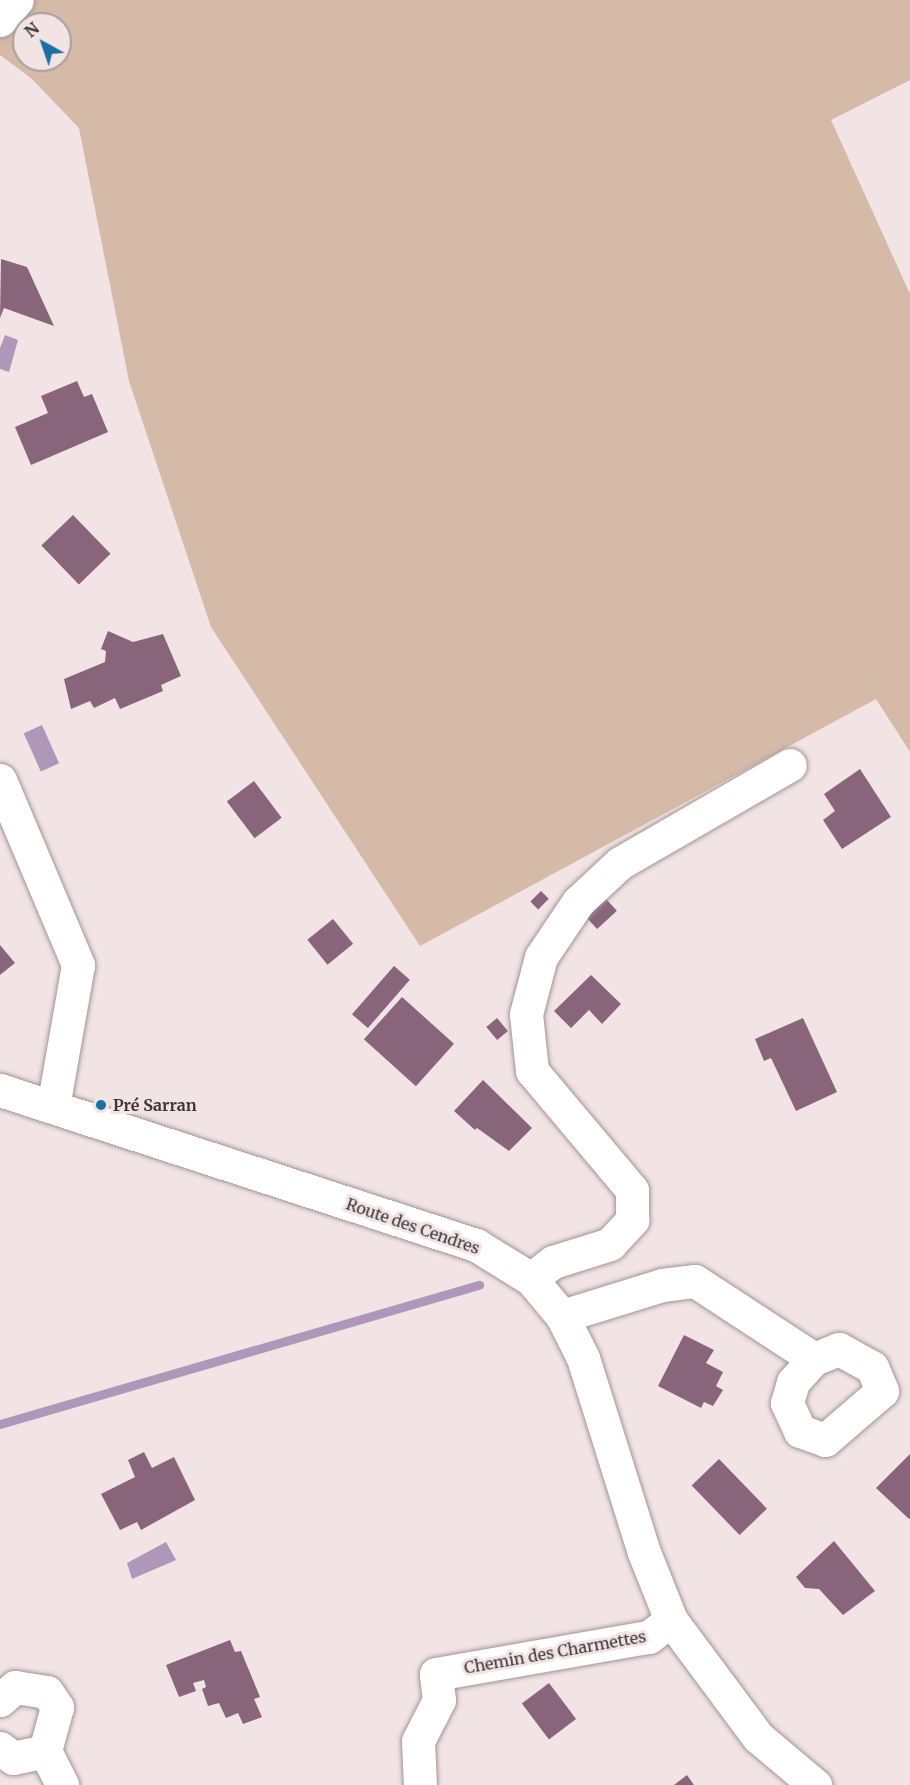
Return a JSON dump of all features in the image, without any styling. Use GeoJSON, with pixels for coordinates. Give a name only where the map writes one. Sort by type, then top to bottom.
{"type":"FeatureCollection","features":[{"type":"Feature","properties":{"kind":"street"},"geometry":{"type":"LineString","coordinates":[[0,20],[17,0]]}},
{"type":"Feature","properties":{"kind":"street"},"geometry":{"type":"LineString","coordinates":[[531,1279],[553,1262],[610,1244],[632,1220],[632,1190],[532,1071],[526,1014],[541,957],[578,902],[620,863],[790,765]]}},
{"type":"Feature","properties":{"kind":"street"},"geometry":{"type":"LineString","coordinates":[[0,780],[78,965],[53,1107]]}},
{"type":"Feature","properties":{"kind":"street","name":"Route des Cendres"},"geometry":{"type":"LineString","coordinates":[[0,1090],[476,1245],[531,1279],[562,1316],[583,1358],[643,1550],[671,1620],[758,1737],[815,1785]]}},
{"type":"Feature","properties":{"kind":"street"},"geometry":{"type":"LineString","coordinates":[[562,1316],[662,1285],[695,1281],[814,1359]]}},
{"type":"Feature","properties":{"kind":"street","name":"Chemin des Charmettes"},"geometry":{"type":"LineString","coordinates":[[420,1785],[418,1741],[439,1700],[436,1674],[649,1637],[671,1620]]}},
{"type":"Feature","properties":{"kind":"street"},"geometry":{"type":"LineString","coordinates":[[0,1700],[15,1687],[47,1692],[57,1707],[45,1751],[62,1785]]}},
{"type":"Feature","properties":{"kind":"street"},"geometry":{"type":"LineString","coordinates":[[0,1748],[13,1758],[45,1751]]}},
{"type":"Feature","properties":{"kind":"shaded area"},"geometry":{"type":"Polygon","coordinates":[[[0,0],[910,0],[910,80],[831,120],[910,294],[910,752],[876,699],[420,946],[211,627],[129,381],[79,128],[23,72],[72,72],[72,12],[12,12],[12,64],[0,55],[0,0]]]}},
{"type":"Feature","properties":{"kind":"shaded area"},"geometry":{"type":"Polygon","coordinates":[[[5,335],[18,340],[9,372],[0,369],[0,348],[5,335]]]}},
{"type":"Feature","properties":{"kind":"shaded area"},"geometry":{"type":"Polygon","coordinates":[[[42,725],[59,763],[41,772],[24,733],[42,725]]]}},
{"type":"Feature","properties":{"kind":"shaded area"},"geometry":{"type":"Polygon","coordinates":[[[166,1542],[176,1560],[132,1579],[127,1563],[166,1542]]]}},
{"type":"Feature","properties":{"kind":"building"},"geometry":{"type":"Polygon","coordinates":[[[1,259],[27,267],[54,326],[4,308],[0,318],[1,259]]]}},
{"type":"Feature","properties":{"kind":"building"},"geometry":{"type":"Polygon","coordinates":[[[77,381],[84,397],[92,394],[108,432],[31,465],[15,427],[48,413],[41,396],[77,381]]]}},
{"type":"Feature","properties":{"kind":"building"},"geometry":{"type":"Polygon","coordinates":[[[73,515],[111,554],[79,584],[41,546],[73,515]]]}},
{"type":"Feature","properties":{"kind":"building"},"geometry":{"type":"Polygon","coordinates":[[[108,631],[133,642],[163,634],[181,676],[161,685],[163,691],[120,709],[115,698],[94,708],[90,701],[71,709],[64,679],[105,662],[106,651],[101,649],[108,631]]]}},
{"type":"Feature","properties":{"kind":"building"},"geometry":{"type":"Polygon","coordinates":[[[860,769],[891,817],[842,849],[823,820],[835,811],[824,794],[860,769]]]}},
{"type":"Feature","properties":{"kind":"building"},"geometry":{"type":"Polygon","coordinates":[[[254,781],[282,818],[255,838],[227,801],[254,781]]]}},
{"type":"Feature","properties":{"kind":"building"},"geometry":{"type":"Polygon","coordinates":[[[541,891],[549,899],[538,909],[530,902],[541,891]]]}},
{"type":"Feature","properties":{"kind":"building"},"geometry":{"type":"Polygon","coordinates":[[[606,899],[617,911],[597,929],[586,917],[606,899]]]}},
{"type":"Feature","properties":{"kind":"building"},"geometry":{"type":"Polygon","coordinates":[[[333,919],[353,944],[327,965],[307,940],[333,919]]]}},
{"type":"Feature","properties":{"kind":"building"},"geometry":{"type":"Polygon","coordinates":[[[0,945],[15,963],[0,975],[0,945]]]}},
{"type":"Feature","properties":{"kind":"building"},"geometry":{"type":"Polygon","coordinates":[[[394,966],[410,980],[368,1028],[352,1014],[394,966]]]}},
{"type":"Feature","properties":{"kind":"building"},"geometry":{"type":"Polygon","coordinates":[[[591,975],[621,1004],[602,1024],[589,1010],[571,1028],[554,1011],[591,975]]]}},
{"type":"Feature","properties":{"kind":"building"},"geometry":{"type":"Polygon","coordinates":[[[402,997],[454,1044],[416,1086],[364,1039],[402,997]]]}},
{"type":"Feature","properties":{"kind":"building"},"geometry":{"type":"Polygon","coordinates":[[[497,1018],[508,1031],[497,1040],[486,1027],[497,1018]]]}},
{"type":"Feature","properties":{"kind":"building"},"geometry":{"type":"Polygon","coordinates":[[[803,1018],[837,1092],[796,1111],[771,1058],[764,1061],[755,1039],[803,1018]]]}},
{"type":"Feature","properties":{"kind":"building"},"geometry":{"type":"Polygon","coordinates":[[[483,1080],[532,1128],[509,1151],[477,1128],[475,1130],[454,1111],[483,1080]]]}},
{"type":"Feature","properties":{"kind":"building"},"geometry":{"type":"Polygon","coordinates":[[[684,1335],[714,1350],[706,1363],[723,1372],[716,1386],[723,1390],[713,1406],[704,1402],[701,1408],[658,1386],[684,1335]]]}},
{"type":"Feature","properties":{"kind":"building"},"geometry":{"type":"Polygon","coordinates":[[[144,1452],[152,1468],[174,1457],[195,1500],[141,1530],[137,1522],[120,1530],[101,1494],[135,1477],[128,1460],[144,1452]]]}},
{"type":"Feature","properties":{"kind":"building"},"geometry":{"type":"Polygon","coordinates":[[[910,1454],[910,1518],[909,1519],[876,1488],[910,1454]]]}},
{"type":"Feature","properties":{"kind":"building"},"geometry":{"type":"Polygon","coordinates":[[[719,1459],[767,1509],[740,1535],[692,1485],[719,1459]]]}},
{"type":"Feature","properties":{"kind":"building"},"geometry":{"type":"Polygon","coordinates":[[[834,1541],[875,1591],[843,1615],[819,1589],[805,1588],[796,1577],[834,1541]]]}},
{"type":"Feature","properties":{"kind":"building"},"geometry":{"type":"Polygon","coordinates":[[[230,1640],[235,1652],[241,1651],[260,1697],[254,1699],[262,1717],[243,1724],[238,1713],[226,1718],[219,1703],[208,1706],[202,1689],[206,1687],[204,1680],[193,1683],[196,1691],[179,1697],[166,1665],[230,1640]]]}},
{"type":"Feature","properties":{"kind":"building"},"geometry":{"type":"Polygon","coordinates":[[[549,1683],[576,1719],[549,1739],[522,1703],[549,1683]]]}},
{"type":"Feature","properties":{"kind":"building"},"geometry":{"type":"Polygon","coordinates":[[[687,1775],[694,1785],[674,1785],[687,1775]]]}},
{"type":"Feature","properties":{"kind":"waterway"},"geometry":{"type":"LineString","coordinates":[[0,1424],[479,1285]]}},
{"type":"Feature","properties":{"kind":"place","name":"Pré Sarran"},"geometry":{"type":"Point","coordinates":[101,1105]}}]}
